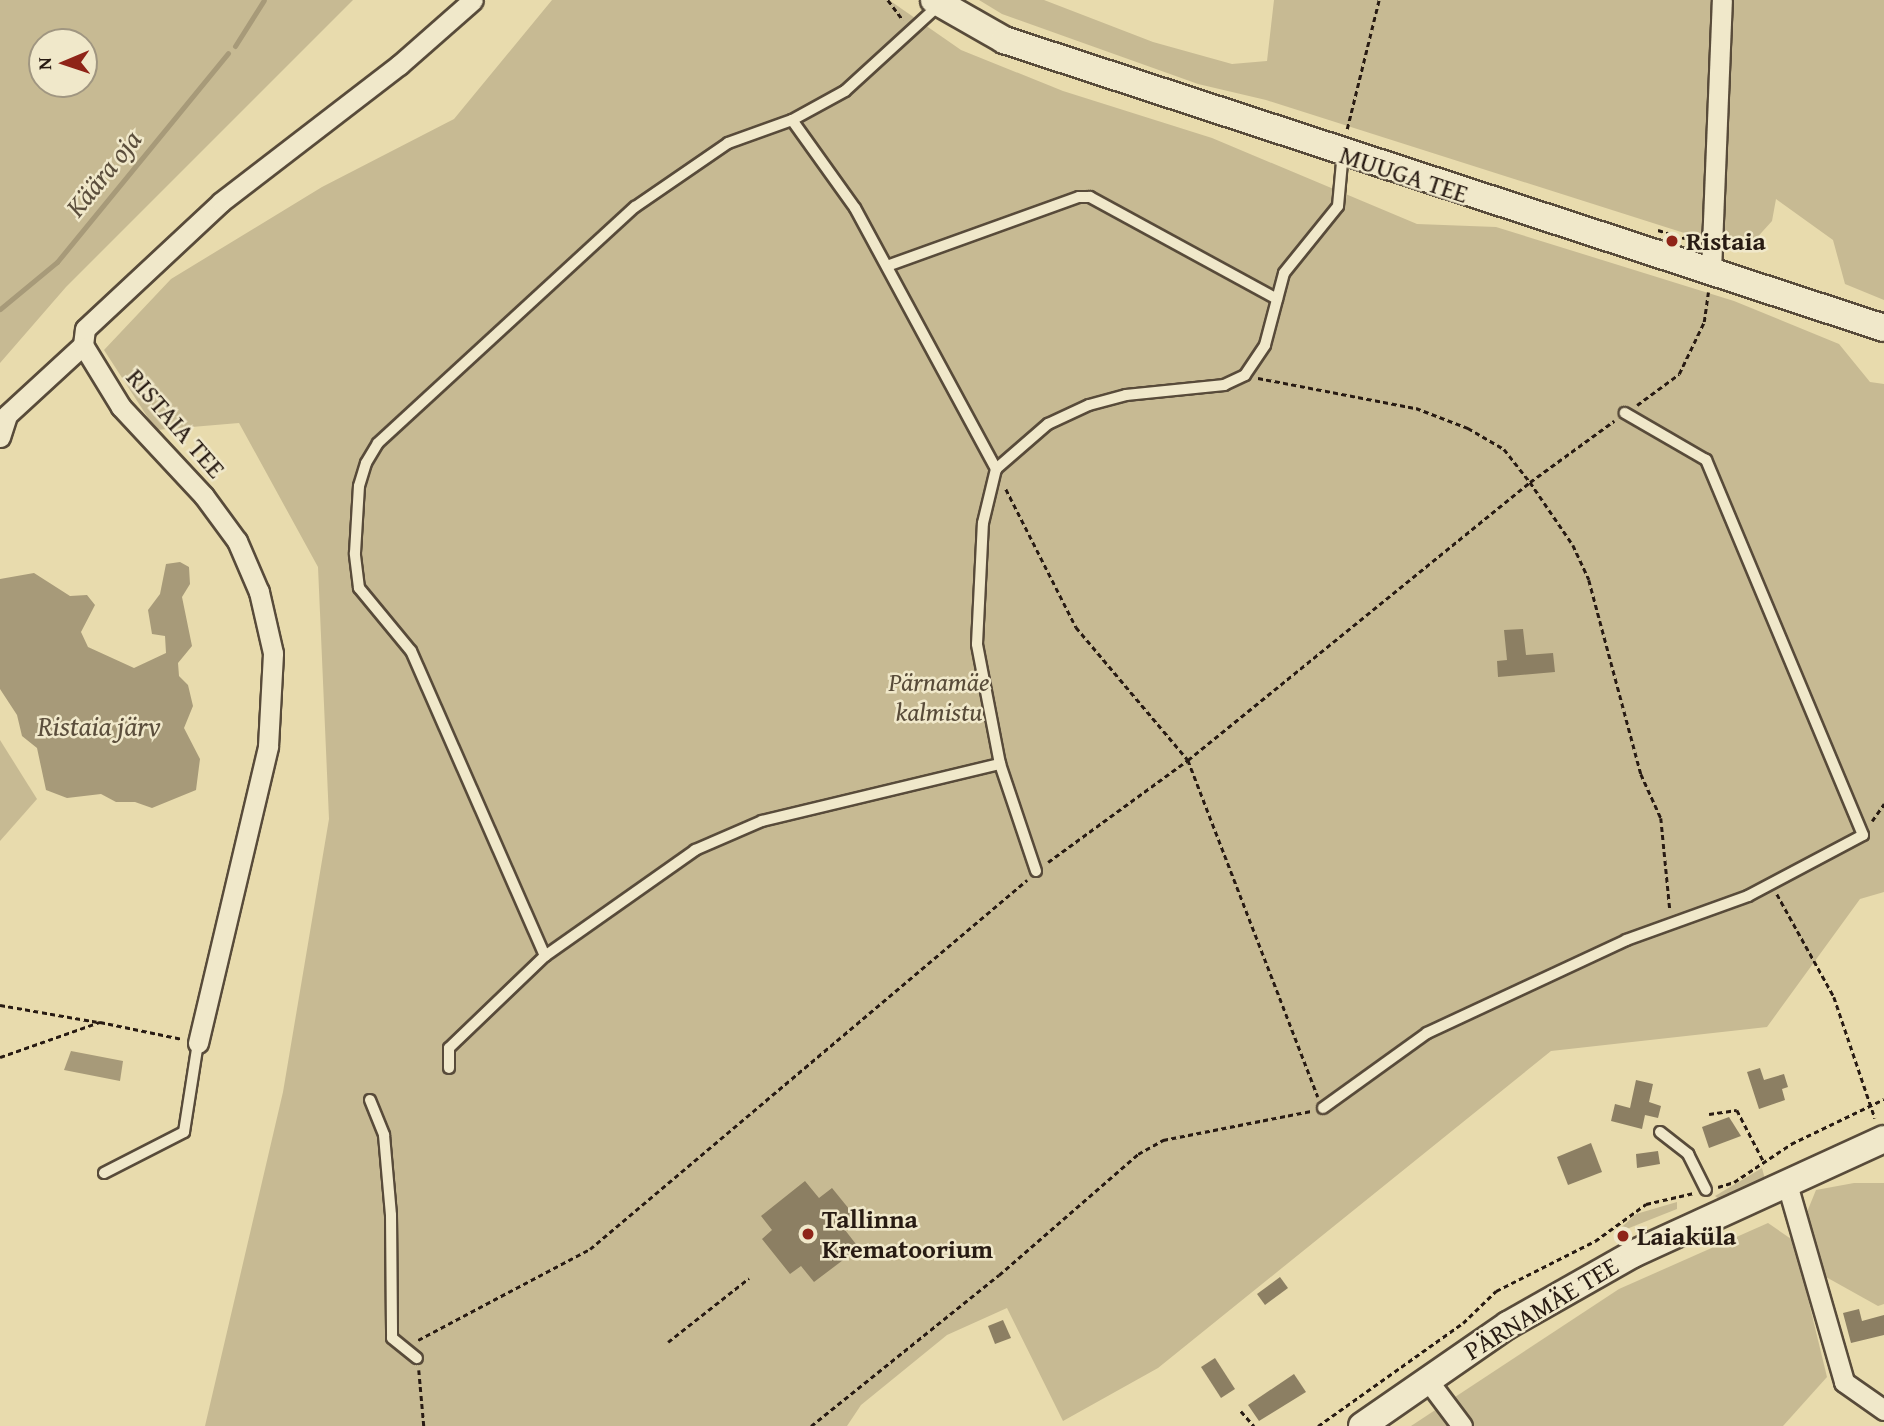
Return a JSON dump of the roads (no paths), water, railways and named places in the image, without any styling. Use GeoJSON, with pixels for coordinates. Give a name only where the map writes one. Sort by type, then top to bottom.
{"type":"FeatureCollection","features":[{"type":"Feature","properties":{"kind":"main road","name":"MUUGA TEE"},"geometry":{"type":"LineString","coordinates":[[937,3],[1004,40],[1343,147],[1884,328]]}},
{"type":"Feature","properties":{"kind":"main road","name":"PÄRNAMÄE TEE"},"geometry":{"type":"LineString","coordinates":[[1362,1426],[1426,1378],[1633,1254],[1883,1139]]}},
{"type":"Feature","properties":{"kind":"street"},"geometry":{"type":"LineString","coordinates":[[0,437],[7,415],[83,345],[85,329],[167,249],[221,202],[399,65],[473,0]]}},
{"type":"Feature","properties":{"kind":"street"},"geometry":{"type":"LineString","coordinates":[[1711,271],[1722,0]]}},
{"type":"Feature","properties":{"kind":"street","name":"RISTAIA TEE"},"geometry":{"type":"LineString","coordinates":[[83,345],[121,407],[204,496],[237,541],[260,592],[274,653],[268,746],[198,1043]]}},
{"type":"Feature","properties":{"kind":"street"},"geometry":{"type":"LineString","coordinates":[[1787,1184],[1844,1382],[1884,1410]]}},
{"type":"Feature","properties":{"kind":"street"},"geometry":{"type":"LineString","coordinates":[[1426,1378],[1462,1426]]}},
{"type":"Feature","properties":{"kind":"lane"},"geometry":{"type":"LineString","coordinates":[[545,956],[411,651],[359,588],[355,553],[366,463],[378,443],[635,207],[728,143],[792,120],[845,91],[911,31],[937,3]]}},
{"type":"Feature","properties":{"kind":"lane"},"geometry":{"type":"LineString","coordinates":[[792,120],[855,208],[996,469]]}},
{"type":"Feature","properties":{"kind":"lane"},"geometry":{"type":"LineString","coordinates":[[1036,871],[1000,764],[977,644],[983,523],[996,469],[1048,424],[1089,404],[1126,395],[1224,385],[1245,375],[1265,345],[1284,273],[1338,206],[1343,147]]}},
{"type":"Feature","properties":{"kind":"lane"},"geometry":{"type":"LineString","coordinates":[[887,267],[1079,197],[1090,198],[1277,299]]}},
{"type":"Feature","properties":{"kind":"lane"},"geometry":{"type":"LineString","coordinates":[[1323,1108],[1427,1033],[1626,940],[1771,884],[1863,835],[1706,460],[1625,413]]}},
{"type":"Feature","properties":{"kind":"lane"},"geometry":{"type":"LineString","coordinates":[[449,1068],[449,1048],[545,956],[695,850],[762,821],[1000,764]]}},
{"type":"Feature","properties":{"kind":"lane"},"geometry":{"type":"LineString","coordinates":[[104,1173],[184,1132],[198,1043]]}},
{"type":"Feature","properties":{"kind":"lane"},"geometry":{"type":"LineString","coordinates":[[370,1100],[384,1135],[389,1188],[392,1338],[418,1358]]}},
{"type":"Feature","properties":{"kind":"lane"},"geometry":{"type":"LineString","coordinates":[[1660,1132],[1688,1154],[1706,1191]]}},
{"type":"Feature","properties":{"kind":"water","name":"Ristaia järv"},"geometry":{"type":"Polygon","coordinates":[[[180,562],[189,567],[190,584],[182,597],[192,646],[178,663],[179,676],[188,685],[193,706],[184,728],[200,759],[196,790],[152,808],[135,802],[116,802],[101,794],[67,798],[46,790],[37,748],[22,736],[17,715],[0,689],[0,579],[34,573],[70,596],[87,595],[95,605],[81,632],[88,647],[134,668],[166,653],[165,636],[152,634],[148,610],[160,594],[166,564],[180,562]]]}},
{"type":"Feature","properties":{"kind":"water"},"geometry":{"type":"Polygon","coordinates":[[[71,1051],[123,1061],[120,1081],[64,1070],[71,1051]]]}},
{"type":"Feature","properties":{"kind":"waterway","name":"Käära oja"},"geometry":{"type":"LineString","coordinates":[[235,46],[264,0]]}},
{"type":"Feature","properties":{"kind":"waterway","name":"Käära oja"},"geometry":{"type":"LineString","coordinates":[[0,309],[57,262],[228,53]]}},
{"type":"Feature","properties":{"kind":"place","name":"Ristaia"},"geometry":{"type":"Point","coordinates":[1672,241]}},
{"type":"Feature","properties":{"kind":"place","name":"Tallinna Krematoorium"},"geometry":{"type":"Point","coordinates":[808,1234]}},
{"type":"Feature","properties":{"kind":"place","name":"Laiaküla"},"geometry":{"type":"Point","coordinates":[1623,1236]}},
{"type":"Feature","properties":{"kind":"park label","name":"Pärnamäe kalmistu"},"geometry":{"type":"Point","coordinates":[939,697]}}]}
